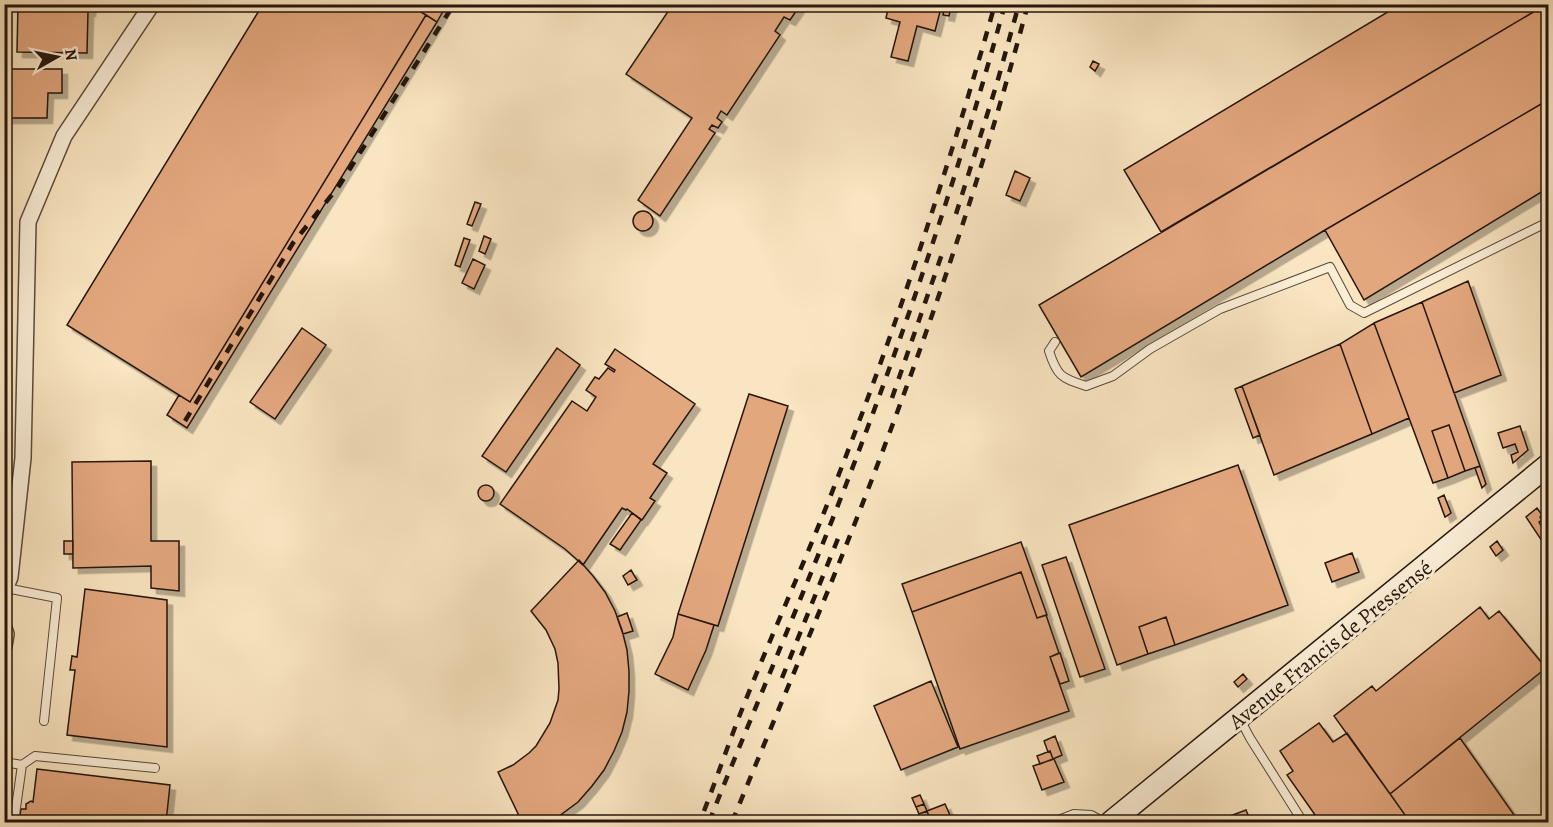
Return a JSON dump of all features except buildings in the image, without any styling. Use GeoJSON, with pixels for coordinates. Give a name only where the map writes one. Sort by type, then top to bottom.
{"type":"FeatureCollection","features":[{"type":"Feature","properties":{"kind":"street"},"geometry":{"type":"LineString","coordinates":[[5,590],[9,577],[23,458],[28,222],[64,136],[152,4]]}},
{"type":"Feature","properties":{"kind":"street","name":"Avenue Francis de Pressensé"},"geometry":{"type":"LineString","coordinates":[[1112,822],[1548,465]]}},
{"type":"Feature","properties":{"kind":"street"},"geometry":{"type":"LineString","coordinates":[[4,628],[6,634],[4,646]]}},
{"type":"Feature","properties":{"kind":"lane"},"geometry":{"type":"LineString","coordinates":[[1055,342],[1049,351],[1054,367],[1065,379],[1086,386],[1113,376],[1150,349],[1220,309],[1330,267],[1350,305],[1364,313],[1548,222]]}},
{"type":"Feature","properties":{"kind":"lane"},"geometry":{"type":"LineString","coordinates":[[5,590],[57,598],[44,721]]}},
{"type":"Feature","properties":{"kind":"lane"},"geometry":{"type":"LineString","coordinates":[[1240,718],[1250,738],[1303,822]]}},
{"type":"Feature","properties":{"kind":"lane"},"geometry":{"type":"LineString","coordinates":[[4,762],[22,765],[35,756],[155,768]]}},
{"type":"Feature","properties":{"kind":"lane"},"geometry":{"type":"LineString","coordinates":[[14,822],[22,765]]}},
{"type":"Feature","properties":{"kind":"lane"},"geometry":{"type":"LineString","coordinates":[[1053,822],[1074,814],[1091,815],[1104,822]]}},
{"type":"Feature","properties":{"kind":"railway"},"geometry":{"type":"LineString","coordinates":[[185,421],[293,243],[339,186],[454,4]]}},
{"type":"Feature","properties":{"kind":"railway"},"geometry":{"type":"LineString","coordinates":[[704,811],[751,686],[827,505],[903,300],[942,182],[995,4]]}},
{"type":"Feature","properties":{"kind":"railway"},"geometry":{"type":"LineString","coordinates":[[709,822],[830,525],[891,364],[932,245],[1005,4]]}},
{"type":"Feature","properties":{"kind":"railway"},"geometry":{"type":"LineString","coordinates":[[956,214],[1019,4]]}},
{"type":"Feature","properties":{"kind":"railway"},"geometry":{"type":"LineString","coordinates":[[732,822],[829,588],[912,372],[962,226],[1028,4]]}},
{"type":"Feature","properties":{"kind":"railway"},"geometry":{"type":"LineString","coordinates":[[892,398],[943,251]]}},
{"type":"Feature","properties":{"kind":"railway"},"geometry":{"type":"LineString","coordinates":[[782,678],[839,536]]}}]}
